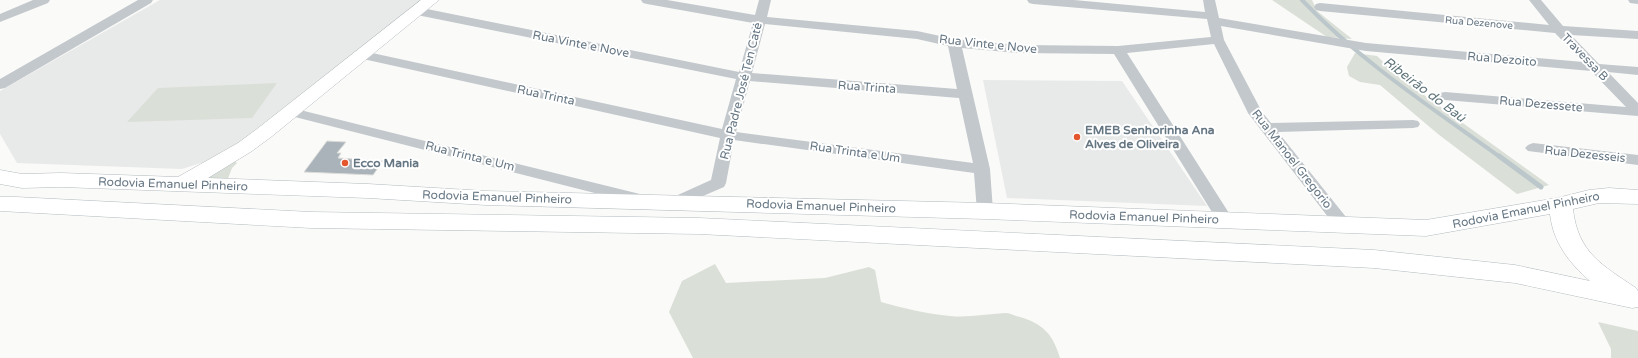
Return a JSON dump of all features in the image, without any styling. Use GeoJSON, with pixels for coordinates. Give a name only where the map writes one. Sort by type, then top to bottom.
{"type":"FeatureCollection","features":[{"type":"Feature","properties":{"kind":"main road"},"geometry":{"type":"LineString","coordinates":[[181,185],[238,151],[264,133],[424,6]]}},
{"type":"Feature","properties":{"kind":"main road"},"geometry":{"type":"LineString","coordinates":[[251,188],[243,182],[240,172],[242,162],[264,133]]}},
{"type":"Feature","properties":{"kind":"main road","name":"Rodovia Emanuel Pinheiro"},"geometry":{"type":"LineString","coordinates":[[2,177],[251,188],[368,190],[486,198],[728,203],[986,211],[1426,228],[1561,205],[1574,199],[1595,196],[1638,197]]}},
{"type":"Feature","properties":{"kind":"main road","name":"Rodovia Emanuel Pinheiro"},"geometry":{"type":"LineString","coordinates":[[0,204],[311,220],[699,226],[1374,259],[1515,274],[1635,300]]}},
{"type":"Feature","properties":{"kind":"main road"},"geometry":{"type":"LineString","coordinates":[[1561,205],[1563,225],[1574,250],[1587,263],[1635,300]]}},
{"type":"Feature","properties":{"kind":"street"},"geometry":{"type":"LineString","coordinates":[[11,0],[19,11]]}},
{"type":"Feature","properties":{"kind":"street"},"geometry":{"type":"LineString","coordinates":[[0,18],[44,0]]}},
{"type":"Feature","properties":{"kind":"street"},"geometry":{"type":"LineString","coordinates":[[0,85],[147,0]]}},
{"type":"Feature","properties":{"kind":"street","name":"Rua Vinte e Nove"},"geometry":{"type":"LineString","coordinates":[[647,0],[759,20],[917,35],[954,43],[1019,49],[1118,50],[1218,40]]}},
{"type":"Feature","properties":{"kind":"street","name":"Rua Padre José Ten Caté"},"geometry":{"type":"LineString","coordinates":[[718,183],[728,135],[745,78],[765,0]]}},
{"type":"Feature","properties":{"kind":"street"},"geometry":{"type":"LineString","coordinates":[[1033,0],[1214,19]]}},
{"type":"Feature","properties":{"kind":"street","name":"Rua Manoel Gregorio"},"geometry":{"type":"LineString","coordinates":[[1209,0],[1218,40],[1255,113],[1344,226]]}},
{"type":"Feature","properties":{"kind":"street","name":"Travessa B"},"geometry":{"type":"LineString","coordinates":[[1535,0],[1559,30],[1638,112]]}},
{"type":"Feature","properties":{"kind":"street","name":"Rua Vinte e Nove"},"geometry":{"type":"LineString","coordinates":[[424,6],[745,78]]}},
{"type":"Feature","properties":{"kind":"street","name":"Rua Dezenove"},"geometry":{"type":"LineString","coordinates":[[1320,7],[1559,30],[1638,35]]}},
{"type":"Feature","properties":{"kind":"street","name":"Rua Dezoito"},"geometry":{"type":"LineString","coordinates":[[1214,19],[1366,47],[1638,71]]}},
{"type":"Feature","properties":{"kind":"street"},"geometry":{"type":"LineString","coordinates":[[954,43],[982,169],[986,211]]}},
{"type":"Feature","properties":{"kind":"street"},"geometry":{"type":"LineString","coordinates":[[1118,50],[1226,221]]}},
{"type":"Feature","properties":{"kind":"street","name":"Rua Trinta"},"geometry":{"type":"LineString","coordinates":[[363,55],[728,135]]}},
{"type":"Feature","properties":{"kind":"street","name":"Rua Trinta"},"geometry":{"type":"LineString","coordinates":[[745,78],[965,94]]}},
{"type":"Feature","properties":{"kind":"street","name":"Rua Dezessete"},"geometry":{"type":"LineString","coordinates":[[1445,96],[1638,112]]}},
{"type":"Feature","properties":{"kind":"street","name":"Rua Trinta e Um"},"geometry":{"type":"LineString","coordinates":[[292,112],[594,187],[648,202]]}},
{"type":"Feature","properties":{"kind":"street"},"geometry":{"type":"LineString","coordinates":[[1267,128],[1413,124]]}},
{"type":"Feature","properties":{"kind":"street","name":"Rua Trinta e Um"},"geometry":{"type":"LineString","coordinates":[[728,135],[982,169]]}},
{"type":"Feature","properties":{"kind":"street","name":"Rua Dezesseis"},"geometry":{"type":"LineString","coordinates":[[1532,148],[1638,160]]}},
{"type":"Feature","properties":{"kind":"street"},"geometry":{"type":"LineString","coordinates":[[675,202],[718,183],[728,203]]}},
{"type":"Feature","properties":{"kind":"shaded area"},"geometry":{"type":"Polygon","coordinates":[[[160,0],[423,0],[237,148],[210,160],[182,169],[17,163],[0,134],[0,91],[160,0]]]}},
{"type":"Feature","properties":{"kind":"shaded area"},"geometry":{"type":"Polygon","coordinates":[[[1272,0],[1312,0],[1317,11],[1352,39],[1327,37],[1272,0]]]}},
{"type":"Feature","properties":{"kind":"shaded area"},"geometry":{"type":"Polygon","coordinates":[[[1355,53],[1377,56],[1399,77],[1549,185],[1517,194],[1438,134],[1380,85],[1360,82],[1349,76],[1347,67],[1355,53]]]}},
{"type":"Feature","properties":{"kind":"shaded area","name":"EMEB Senhorinha Ana Alves de Oliveira"},"geometry":{"type":"Polygon","coordinates":[[[983,80],[1122,81],[1207,206],[1007,198],[983,80]]]}},
{"type":"Feature","properties":{"kind":"shaded area"},"geometry":{"type":"Polygon","coordinates":[[[277,83],[252,118],[127,122],[158,88],[277,83]]]}},
{"type":"Feature","properties":{"kind":"shaded area"},"geometry":{"type":"Polygon","coordinates":[[[235,161],[237,163],[232,168],[227,181],[202,179],[235,161]]]}},
{"type":"Feature","properties":{"kind":"shaded area"},"geometry":{"type":"Polygon","coordinates":[[[715,264],[726,283],[825,278],[869,267],[875,270],[881,302],[906,309],[950,316],[1011,314],[1035,323],[1046,331],[1054,342],[1060,358],[693,358],[669,312],[682,281],[715,264]]]}},
{"type":"Feature","properties":{"kind":"shaded area"},"geometry":{"type":"Polygon","coordinates":[[[1598,322],[1638,331],[1638,358],[1611,358],[1611,349],[1598,322]]]}},
{"type":"Feature","properties":{"kind":"building","name":"Ecco Mania"},"geometry":{"type":"Polygon","coordinates":[[[327,141],[346,142],[337,153],[341,153],[338,158],[383,161],[373,175],[304,172],[327,141]]]}},
{"type":"Feature","properties":{"kind":"waterway","name":"Ribeirão do Baú"},"geometry":{"type":"LineString","coordinates":[[1302,0],[1324,22],[1372,64],[1500,157]]}},
{"type":"Feature","properties":{"kind":"waterway","name":"Ribeirão do Baú"},"geometry":{"type":"LineString","coordinates":[[1499,156],[1541,187]]}},
{"type":"Feature","properties":{"kind":"place","name":"EMEB Senhorinha Ana Alves de Oliveira"},"geometry":{"type":"Point","coordinates":[1077,137]}},
{"type":"Feature","properties":{"kind":"place","name":"Ecco Mania"},"geometry":{"type":"Point","coordinates":[345,163]}}]}
